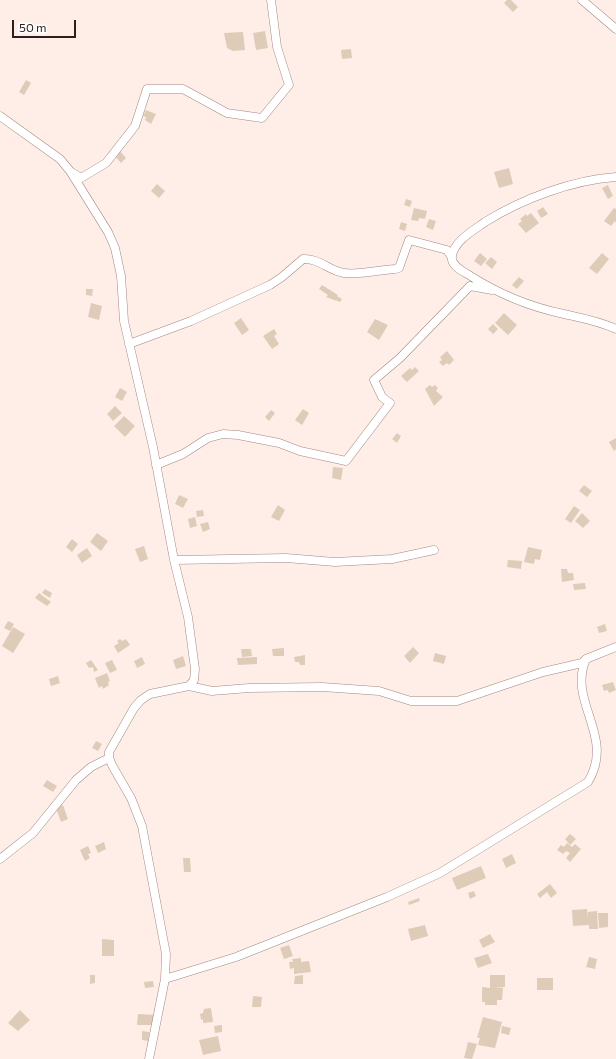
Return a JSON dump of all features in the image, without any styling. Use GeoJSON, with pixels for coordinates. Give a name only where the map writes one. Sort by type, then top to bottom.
{"type":"FeatureCollection","features":[{"type":"Feature","properties":{"kind":"street"},"geometry":{"type":"LineString","coordinates":[[70,171],[81,178],[106,163],[135,126],[147,89],[183,89],[227,113],[262,118],[289,85],[277,47],[272,0]]}},
{"type":"Feature","properties":{"kind":"street"},"geometry":{"type":"LineString","coordinates":[[582,0],[616,29]]}},
{"type":"Feature","properties":{"kind":"street"},"geometry":{"type":"LineString","coordinates":[[0,116],[51,151],[60,159],[70,171],[108,232],[115,248],[122,276],[124,321],[156,465],[174,560],[188,617],[194,656],[194,680],[189,686]]}},
{"type":"Feature","properties":{"kind":"street"},"geometry":{"type":"LineString","coordinates":[[492,290],[452,262],[455,246],[466,236],[487,222],[518,206],[564,186],[600,178],[616,177]]}},
{"type":"Feature","properties":{"kind":"street"},"geometry":{"type":"LineString","coordinates":[[129,344],[197,319],[270,285],[303,259],[316,261],[336,271],[345,273],[395,269],[399,268],[409,240],[447,250],[452,256]]}},
{"type":"Feature","properties":{"kind":"street"},"geometry":{"type":"LineString","coordinates":[[156,465],[183,454],[208,438],[223,434],[238,435],[279,443],[300,451],[346,461],[390,403],[382,396],[374,380],[400,358],[470,286],[492,290],[563,314],[583,317],[616,329]]}},
{"type":"Feature","properties":{"kind":"street"},"geometry":{"type":"LineString","coordinates":[[174,560],[286,558],[335,562],[392,559],[434,550]]}},
{"type":"Feature","properties":{"kind":"street"},"geometry":{"type":"LineString","coordinates":[[149,1059],[165,979],[166,954],[142,826],[131,798],[109,758],[113,743],[134,708],[141,700],[150,694],[189,686],[212,691],[249,688],[322,687],[379,690],[411,701],[457,701],[543,672],[582,663],[586,659],[616,647]]}},
{"type":"Feature","properties":{"kind":"street"},"geometry":{"type":"LineString","coordinates":[[586,659],[581,669],[586,690],[604,736]]}},
{"type":"Feature","properties":{"kind":"street"},"geometry":{"type":"LineString","coordinates":[[165,979],[243,954],[387,897],[440,872],[588,782],[598,773],[605,755]]}},
{"type":"Feature","properties":{"kind":"street"},"geometry":{"type":"LineString","coordinates":[[0,859],[33,833],[76,780],[91,767],[109,758]]}},
{"type":"Feature","properties":{"kind":"building"},"geometry":{"type":"Polygon","coordinates":[[[507,0],[511,0],[518,7],[513,12],[504,3],[507,0]]]}},
{"type":"Feature","properties":{"kind":"building"},"geometry":{"type":"Polygon","coordinates":[[[265,31],[268,48],[256,50],[253,33],[265,31]]]}},
{"type":"Feature","properties":{"kind":"building"},"geometry":{"type":"Polygon","coordinates":[[[243,32],[245,50],[233,51],[227,48],[224,33],[243,32]]]}},
{"type":"Feature","properties":{"kind":"building"},"geometry":{"type":"Polygon","coordinates":[[[351,49],[352,58],[342,59],[341,50],[351,49]]]}},
{"type":"Feature","properties":{"kind":"building"},"geometry":{"type":"Polygon","coordinates":[[[26,80],[31,83],[24,95],[19,92],[26,80]]]}},
{"type":"Feature","properties":{"kind":"building"},"geometry":{"type":"Polygon","coordinates":[[[146,110],[156,114],[151,124],[145,120],[146,117],[143,116],[146,110]]]}},
{"type":"Feature","properties":{"kind":"building"},"geometry":{"type":"Polygon","coordinates":[[[119,150],[126,158],[121,163],[114,155],[119,150]]]}},
{"type":"Feature","properties":{"kind":"building"},"geometry":{"type":"Polygon","coordinates":[[[509,168],[513,184],[499,188],[494,172],[509,168]]]}},
{"type":"Feature","properties":{"kind":"building"},"geometry":{"type":"Polygon","coordinates":[[[157,184],[165,191],[159,198],[151,191],[157,184]]]}},
{"type":"Feature","properties":{"kind":"building"},"geometry":{"type":"Polygon","coordinates":[[[608,185],[613,196],[608,199],[602,188],[608,185]]]}},
{"type":"Feature","properties":{"kind":"building"},"geometry":{"type":"Polygon","coordinates":[[[406,199],[412,201],[410,207],[404,205],[406,199]]]}},
{"type":"Feature","properties":{"kind":"building"},"geometry":{"type":"Polygon","coordinates":[[[543,207],[548,214],[541,218],[537,211],[543,207]]]}},
{"type":"Feature","properties":{"kind":"building"},"geometry":{"type":"Polygon","coordinates":[[[414,208],[427,211],[425,219],[419,218],[418,221],[411,220],[414,208]]]}},
{"type":"Feature","properties":{"kind":"building"},"geometry":{"type":"Polygon","coordinates":[[[614,208],[616,209],[616,223],[615,221],[611,226],[604,221],[614,208]]]}},
{"type":"Feature","properties":{"kind":"building"},"geometry":{"type":"Polygon","coordinates":[[[531,213],[539,223],[526,233],[518,224],[522,221],[520,219],[526,214],[527,216],[531,213]]]}},
{"type":"Feature","properties":{"kind":"building"},"geometry":{"type":"Polygon","coordinates":[[[429,219],[436,221],[433,230],[426,227],[429,219]]]}},
{"type":"Feature","properties":{"kind":"building"},"geometry":{"type":"Polygon","coordinates":[[[401,222],[407,224],[405,231],[399,229],[401,222]]]}},
{"type":"Feature","properties":{"kind":"building"},"geometry":{"type":"Polygon","coordinates":[[[480,253],[487,259],[481,266],[474,261],[480,253]]]}},
{"type":"Feature","properties":{"kind":"building"},"geometry":{"type":"Polygon","coordinates":[[[602,253],[609,259],[597,274],[589,268],[602,253]]]}},
{"type":"Feature","properties":{"kind":"building"},"geometry":{"type":"Polygon","coordinates":[[[491,257],[497,262],[492,269],[485,263],[491,257]]]}},
{"type":"Feature","properties":{"kind":"building"},"geometry":{"type":"Polygon","coordinates":[[[519,277],[524,281],[517,289],[512,285],[519,277]]]}},
{"type":"Feature","properties":{"kind":"building"},"geometry":{"type":"Polygon","coordinates":[[[322,285],[338,295],[337,296],[342,299],[340,302],[326,297],[328,295],[319,289],[322,285]]]}},
{"type":"Feature","properties":{"kind":"building"},"geometry":{"type":"Polygon","coordinates":[[[86,289],[93,289],[92,296],[86,295],[86,289]]]}},
{"type":"Feature","properties":{"kind":"building"},"geometry":{"type":"Polygon","coordinates":[[[91,303],[102,306],[99,320],[88,317],[91,303]]]}},
{"type":"Feature","properties":{"kind":"building"},"geometry":{"type":"Polygon","coordinates":[[[504,313],[517,325],[508,335],[495,323],[504,313]]]}},
{"type":"Feature","properties":{"kind":"building"},"geometry":{"type":"Polygon","coordinates":[[[241,318],[249,330],[242,335],[234,323],[241,318]]]}},
{"type":"Feature","properties":{"kind":"building"},"geometry":{"type":"Polygon","coordinates":[[[375,319],[388,325],[379,340],[367,332],[375,319]]]}},
{"type":"Feature","properties":{"kind":"building"},"geometry":{"type":"Polygon","coordinates":[[[493,324],[498,329],[493,334],[488,329],[493,324]]]}},
{"type":"Feature","properties":{"kind":"building"},"geometry":{"type":"Polygon","coordinates":[[[274,329],[277,334],[274,336],[279,344],[272,349],[263,336],[274,329]]]}},
{"type":"Feature","properties":{"kind":"building"},"geometry":{"type":"Polygon","coordinates":[[[447,351],[454,360],[449,365],[447,363],[443,366],[439,362],[442,360],[440,357],[447,351]]]}},
{"type":"Feature","properties":{"kind":"building"},"geometry":{"type":"Polygon","coordinates":[[[415,367],[419,371],[407,382],[401,376],[410,368],[412,370],[415,367]]]}},
{"type":"Feature","properties":{"kind":"building"},"geometry":{"type":"Polygon","coordinates":[[[430,385],[432,387],[435,385],[438,388],[436,391],[443,397],[434,406],[425,389],[430,385]]]}},
{"type":"Feature","properties":{"kind":"building"},"geometry":{"type":"Polygon","coordinates":[[[120,388],[127,392],[122,401],[115,397],[120,388]]]}},
{"type":"Feature","properties":{"kind":"building"},"geometry":{"type":"Polygon","coordinates":[[[115,406],[122,413],[113,421],[107,414],[115,406]]]}},
{"type":"Feature","properties":{"kind":"building"},"geometry":{"type":"Polygon","coordinates":[[[303,409],[309,413],[302,425],[295,420],[303,409]]]}},
{"type":"Feature","properties":{"kind":"building"},"geometry":{"type":"Polygon","coordinates":[[[271,410],[275,413],[269,421],[265,417],[271,410]]]}},
{"type":"Feature","properties":{"kind":"building"},"geometry":{"type":"Polygon","coordinates":[[[124,416],[135,426],[125,437],[114,426],[124,416]]]}},
{"type":"Feature","properties":{"kind":"building"},"geometry":{"type":"Polygon","coordinates":[[[397,433],[401,436],[397,443],[392,439],[397,433]]]}},
{"type":"Feature","properties":{"kind":"building"},"geometry":{"type":"Polygon","coordinates":[[[616,438],[616,449],[614,451],[609,442],[616,438]]]}},
{"type":"Feature","properties":{"kind":"building"},"geometry":{"type":"Polygon","coordinates":[[[333,467],[343,468],[341,480],[332,478],[333,467]]]}},
{"type":"Feature","properties":{"kind":"building"},"geometry":{"type":"Polygon","coordinates":[[[584,485],[592,491],[587,497],[579,491],[584,485]]]}},
{"type":"Feature","properties":{"kind":"building"},"geometry":{"type":"Polygon","coordinates":[[[179,495],[188,499],[183,508],[175,504],[179,495]]]}},
{"type":"Feature","properties":{"kind":"building"},"geometry":{"type":"Polygon","coordinates":[[[278,505],[285,510],[279,521],[271,517],[278,505]]]}},
{"type":"Feature","properties":{"kind":"building"},"geometry":{"type":"Polygon","coordinates":[[[574,506],[580,510],[571,523],[565,519],[574,506]]]}},
{"type":"Feature","properties":{"kind":"building"},"geometry":{"type":"Polygon","coordinates":[[[203,510],[204,516],[197,517],[196,511],[203,510]]]}},
{"type":"Feature","properties":{"kind":"building"},"geometry":{"type":"Polygon","coordinates":[[[582,513],[590,521],[583,528],[575,521],[582,513]]]}},
{"type":"Feature","properties":{"kind":"building"},"geometry":{"type":"Polygon","coordinates":[[[195,517],[197,526],[190,528],[188,519],[195,517]]]}},
{"type":"Feature","properties":{"kind":"building"},"geometry":{"type":"Polygon","coordinates":[[[208,522],[210,529],[203,532],[200,524],[208,522]]]}},
{"type":"Feature","properties":{"kind":"building"},"geometry":{"type":"Polygon","coordinates":[[[97,533],[108,541],[101,551],[90,542],[97,533]]]}},
{"type":"Feature","properties":{"kind":"building"},"geometry":{"type":"Polygon","coordinates":[[[72,539],[78,544],[72,552],[66,547],[72,539]]]}},
{"type":"Feature","properties":{"kind":"building"},"geometry":{"type":"Polygon","coordinates":[[[144,546],[148,559],[140,562],[135,549],[144,546]]]}},
{"type":"Feature","properties":{"kind":"building"},"geometry":{"type":"Polygon","coordinates":[[[528,547],[542,550],[540,560],[535,559],[534,564],[524,562],[528,547]]]}},
{"type":"Feature","properties":{"kind":"building"},"geometry":{"type":"Polygon","coordinates":[[[87,548],[92,556],[82,563],[77,555],[87,548]]]}},
{"type":"Feature","properties":{"kind":"building"},"geometry":{"type":"Polygon","coordinates":[[[508,560],[522,561],[521,569],[507,567],[508,560]]]}},
{"type":"Feature","properties":{"kind":"building"},"geometry":{"type":"Polygon","coordinates":[[[561,569],[567,569],[568,573],[573,573],[574,580],[562,582],[561,569]]]}},
{"type":"Feature","properties":{"kind":"building"},"geometry":{"type":"Polygon","coordinates":[[[585,583],[586,589],[574,590],[573,584],[585,583]]]}},
{"type":"Feature","properties":{"kind":"building"},"geometry":{"type":"Polygon","coordinates":[[[45,589],[52,593],[50,598],[42,593],[45,589]]]}},
{"type":"Feature","properties":{"kind":"building"},"geometry":{"type":"Polygon","coordinates":[[[39,593],[51,602],[47,606],[35,598],[39,593]]]}},
{"type":"Feature","properties":{"kind":"building"},"geometry":{"type":"Polygon","coordinates":[[[8,621],[14,624],[10,631],[4,628],[8,621]]]}},
{"type":"Feature","properties":{"kind":"building"},"geometry":{"type":"Polygon","coordinates":[[[605,624],[607,631],[599,633],[597,627],[605,624]]]}},
{"type":"Feature","properties":{"kind":"building"},"geometry":{"type":"Polygon","coordinates":[[[13,627],[25,634],[13,653],[2,646],[13,627]]]}},
{"type":"Feature","properties":{"kind":"building"},"geometry":{"type":"Polygon","coordinates":[[[120,639],[122,641],[126,639],[130,645],[118,653],[114,646],[119,643],[117,641],[120,639]]]}},
{"type":"Feature","properties":{"kind":"building"},"geometry":{"type":"Polygon","coordinates":[[[413,647],[419,653],[410,663],[404,656],[413,647]]]}},
{"type":"Feature","properties":{"kind":"building"},"geometry":{"type":"Polygon","coordinates":[[[284,648],[284,656],[273,656],[272,649],[284,648]]]}},
{"type":"Feature","properties":{"kind":"building"},"geometry":{"type":"Polygon","coordinates":[[[241,649],[251,649],[252,656],[242,657],[241,649]]]}},
{"type":"Feature","properties":{"kind":"building"},"geometry":{"type":"Polygon","coordinates":[[[435,653],[446,656],[444,664],[433,661],[435,653]]]}},
{"type":"Feature","properties":{"kind":"building"},"geometry":{"type":"Polygon","coordinates":[[[305,655],[305,665],[300,665],[299,662],[295,662],[294,657],[305,655]]]}},
{"type":"Feature","properties":{"kind":"building"},"geometry":{"type":"Polygon","coordinates":[[[183,656],[186,666],[176,669],[173,660],[183,656]]]}},
{"type":"Feature","properties":{"kind":"building"},"geometry":{"type":"Polygon","coordinates":[[[142,657],[145,664],[137,668],[134,661],[142,657]]]}},
{"type":"Feature","properties":{"kind":"building"},"geometry":{"type":"Polygon","coordinates":[[[257,657],[257,664],[238,665],[237,658],[257,657]]]}},
{"type":"Feature","properties":{"kind":"building"},"geometry":{"type":"Polygon","coordinates":[[[91,660],[98,670],[94,672],[93,667],[89,668],[86,663],[91,660]]]}},
{"type":"Feature","properties":{"kind":"building"},"geometry":{"type":"Polygon","coordinates":[[[112,660],[117,670],[110,673],[105,663],[112,660]]]}},
{"type":"Feature","properties":{"kind":"building"},"geometry":{"type":"Polygon","coordinates":[[[107,673],[110,681],[108,682],[109,685],[103,689],[102,686],[99,688],[95,678],[107,673]]]}},
{"type":"Feature","properties":{"kind":"building"},"geometry":{"type":"Polygon","coordinates":[[[58,676],[60,683],[51,686],[49,679],[58,676]]]}},
{"type":"Feature","properties":{"kind":"building"},"geometry":{"type":"Polygon","coordinates":[[[613,682],[616,690],[609,693],[608,690],[604,691],[602,685],[613,682]]]}},
{"type":"Feature","properties":{"kind":"building"},"geometry":{"type":"Polygon","coordinates":[[[96,741],[102,744],[98,751],[92,748],[96,741]]]}},
{"type":"Feature","properties":{"kind":"building"},"geometry":{"type":"Polygon","coordinates":[[[47,780],[57,786],[53,792],[43,786],[47,780]]]}},
{"type":"Feature","properties":{"kind":"building"},"geometry":{"type":"Polygon","coordinates":[[[63,805],[68,819],[61,822],[56,808],[63,805]]]}},
{"type":"Feature","properties":{"kind":"building"},"geometry":{"type":"Polygon","coordinates":[[[570,834],[576,839],[570,845],[565,839],[570,834]]]}},
{"type":"Feature","properties":{"kind":"building"},"geometry":{"type":"Polygon","coordinates":[[[104,842],[106,849],[98,853],[95,846],[104,842]]]}},
{"type":"Feature","properties":{"kind":"building"},"geometry":{"type":"Polygon","coordinates":[[[567,843],[572,847],[575,844],[581,849],[570,862],[566,858],[570,853],[566,851],[563,854],[557,850],[561,845],[564,847],[567,843]]]}},
{"type":"Feature","properties":{"kind":"building"},"geometry":{"type":"Polygon","coordinates":[[[88,846],[91,853],[88,854],[90,858],[85,861],[80,850],[88,846]]]}},
{"type":"Feature","properties":{"kind":"building"},"geometry":{"type":"Polygon","coordinates":[[[512,854],[516,863],[506,868],[502,859],[512,854]]]}},
{"type":"Feature","properties":{"kind":"building"},"geometry":{"type":"Polygon","coordinates":[[[183,858],[190,858],[191,872],[184,872],[183,858]]]}},
{"type":"Feature","properties":{"kind":"building"},"geometry":{"type":"Polygon","coordinates":[[[481,866],[486,878],[457,890],[452,878],[481,866]]]}},
{"type":"Feature","properties":{"kind":"building"},"geometry":{"type":"Polygon","coordinates":[[[550,884],[557,893],[551,898],[547,892],[540,898],[537,894],[550,884]]]}},
{"type":"Feature","properties":{"kind":"building"},"geometry":{"type":"Polygon","coordinates":[[[474,891],[476,896],[470,899],[468,893],[474,891]]]}},
{"type":"Feature","properties":{"kind":"building"},"geometry":{"type":"Polygon","coordinates":[[[419,898],[420,901],[409,905],[408,902],[419,898]]]}},
{"type":"Feature","properties":{"kind":"building"},"geometry":{"type":"Polygon","coordinates":[[[587,909],[588,918],[588,912],[597,911],[598,929],[589,929],[589,925],[573,926],[572,910],[587,909]]]}},
{"type":"Feature","properties":{"kind":"building"},"geometry":{"type":"Polygon","coordinates":[[[598,913],[608,913],[608,927],[599,928],[598,913]]]}},
{"type":"Feature","properties":{"kind":"building"},"geometry":{"type":"Polygon","coordinates":[[[425,925],[428,936],[411,941],[408,929],[425,925]]]}},
{"type":"Feature","properties":{"kind":"building"},"geometry":{"type":"Polygon","coordinates":[[[490,934],[495,942],[483,948],[479,940],[490,934]]]}},
{"type":"Feature","properties":{"kind":"building"},"geometry":{"type":"Polygon","coordinates":[[[102,939],[114,940],[114,956],[102,956],[102,939]]]}},
{"type":"Feature","properties":{"kind":"building"},"geometry":{"type":"Polygon","coordinates":[[[289,945],[293,956],[284,959],[280,948],[289,945]]]}},
{"type":"Feature","properties":{"kind":"building"},"geometry":{"type":"Polygon","coordinates":[[[488,954],[492,963],[478,968],[474,958],[488,954]]]}},
{"type":"Feature","properties":{"kind":"building"},"geometry":{"type":"Polygon","coordinates":[[[589,957],[597,959],[595,969],[586,967],[589,957]]]}},
{"type":"Feature","properties":{"kind":"building"},"geometry":{"type":"Polygon","coordinates":[[[301,958],[301,962],[309,961],[311,972],[294,974],[294,968],[290,969],[289,962],[293,962],[292,959],[301,958]]]}},
{"type":"Feature","properties":{"kind":"building"},"geometry":{"type":"Polygon","coordinates":[[[90,975],[95,975],[95,983],[90,984],[90,975]]]}},
{"type":"Feature","properties":{"kind":"building"},"geometry":{"type":"Polygon","coordinates":[[[303,975],[303,984],[294,984],[295,976],[303,975]]]}},
{"type":"Feature","properties":{"kind":"building"},"geometry":{"type":"Polygon","coordinates":[[[490,975],[505,975],[505,987],[494,988],[503,988],[502,1000],[497,1000],[497,1005],[485,1005],[485,1002],[482,1002],[482,987],[490,988],[490,975]]]}},
{"type":"Feature","properties":{"kind":"building"},"geometry":{"type":"Polygon","coordinates":[[[537,978],[553,978],[553,990],[537,990],[537,978]]]}},
{"type":"Feature","properties":{"kind":"building"},"geometry":{"type":"Polygon","coordinates":[[[153,981],[154,987],[145,988],[144,982],[153,981]]]}},
{"type":"Feature","properties":{"kind":"building"},"geometry":{"type":"Polygon","coordinates":[[[253,996],[262,997],[261,1007],[252,1007],[253,996]]]}},
{"type":"Feature","properties":{"kind":"building"},"geometry":{"type":"Polygon","coordinates":[[[211,1008],[213,1022],[203,1023],[203,1019],[201,1020],[200,1014],[203,1013],[204,1009],[211,1008]]]}},
{"type":"Feature","properties":{"kind":"building"},"geometry":{"type":"Polygon","coordinates":[[[20,1010],[30,1020],[18,1031],[8,1023],[20,1010]]]}},
{"type":"Feature","properties":{"kind":"building"},"geometry":{"type":"Polygon","coordinates":[[[138,1014],[156,1015],[156,1025],[137,1025],[138,1014]]]}},
{"type":"Feature","properties":{"kind":"building"},"geometry":{"type":"Polygon","coordinates":[[[483,1017],[502,1022],[495,1048],[478,1045],[480,1038],[477,1038],[483,1017]]]}},
{"type":"Feature","properties":{"kind":"building"},"geometry":{"type":"Polygon","coordinates":[[[222,1025],[222,1032],[215,1033],[214,1026],[222,1025]]]}},
{"type":"Feature","properties":{"kind":"building"},"geometry":{"type":"Polygon","coordinates":[[[502,1026],[511,1028],[509,1035],[501,1033],[502,1026]]]}},
{"type":"Feature","properties":{"kind":"building"},"geometry":{"type":"Polygon","coordinates":[[[142,1031],[149,1032],[148,1041],[142,1040],[142,1031]]]}},
{"type":"Feature","properties":{"kind":"building"},"geometry":{"type":"Polygon","coordinates":[[[218,1036],[221,1051],[203,1055],[199,1040],[218,1036]]]}},
{"type":"Feature","properties":{"kind":"building"},"geometry":{"type":"Polygon","coordinates":[[[468,1042],[477,1044],[472,1059],[464,1058],[468,1042]]]}}]}
